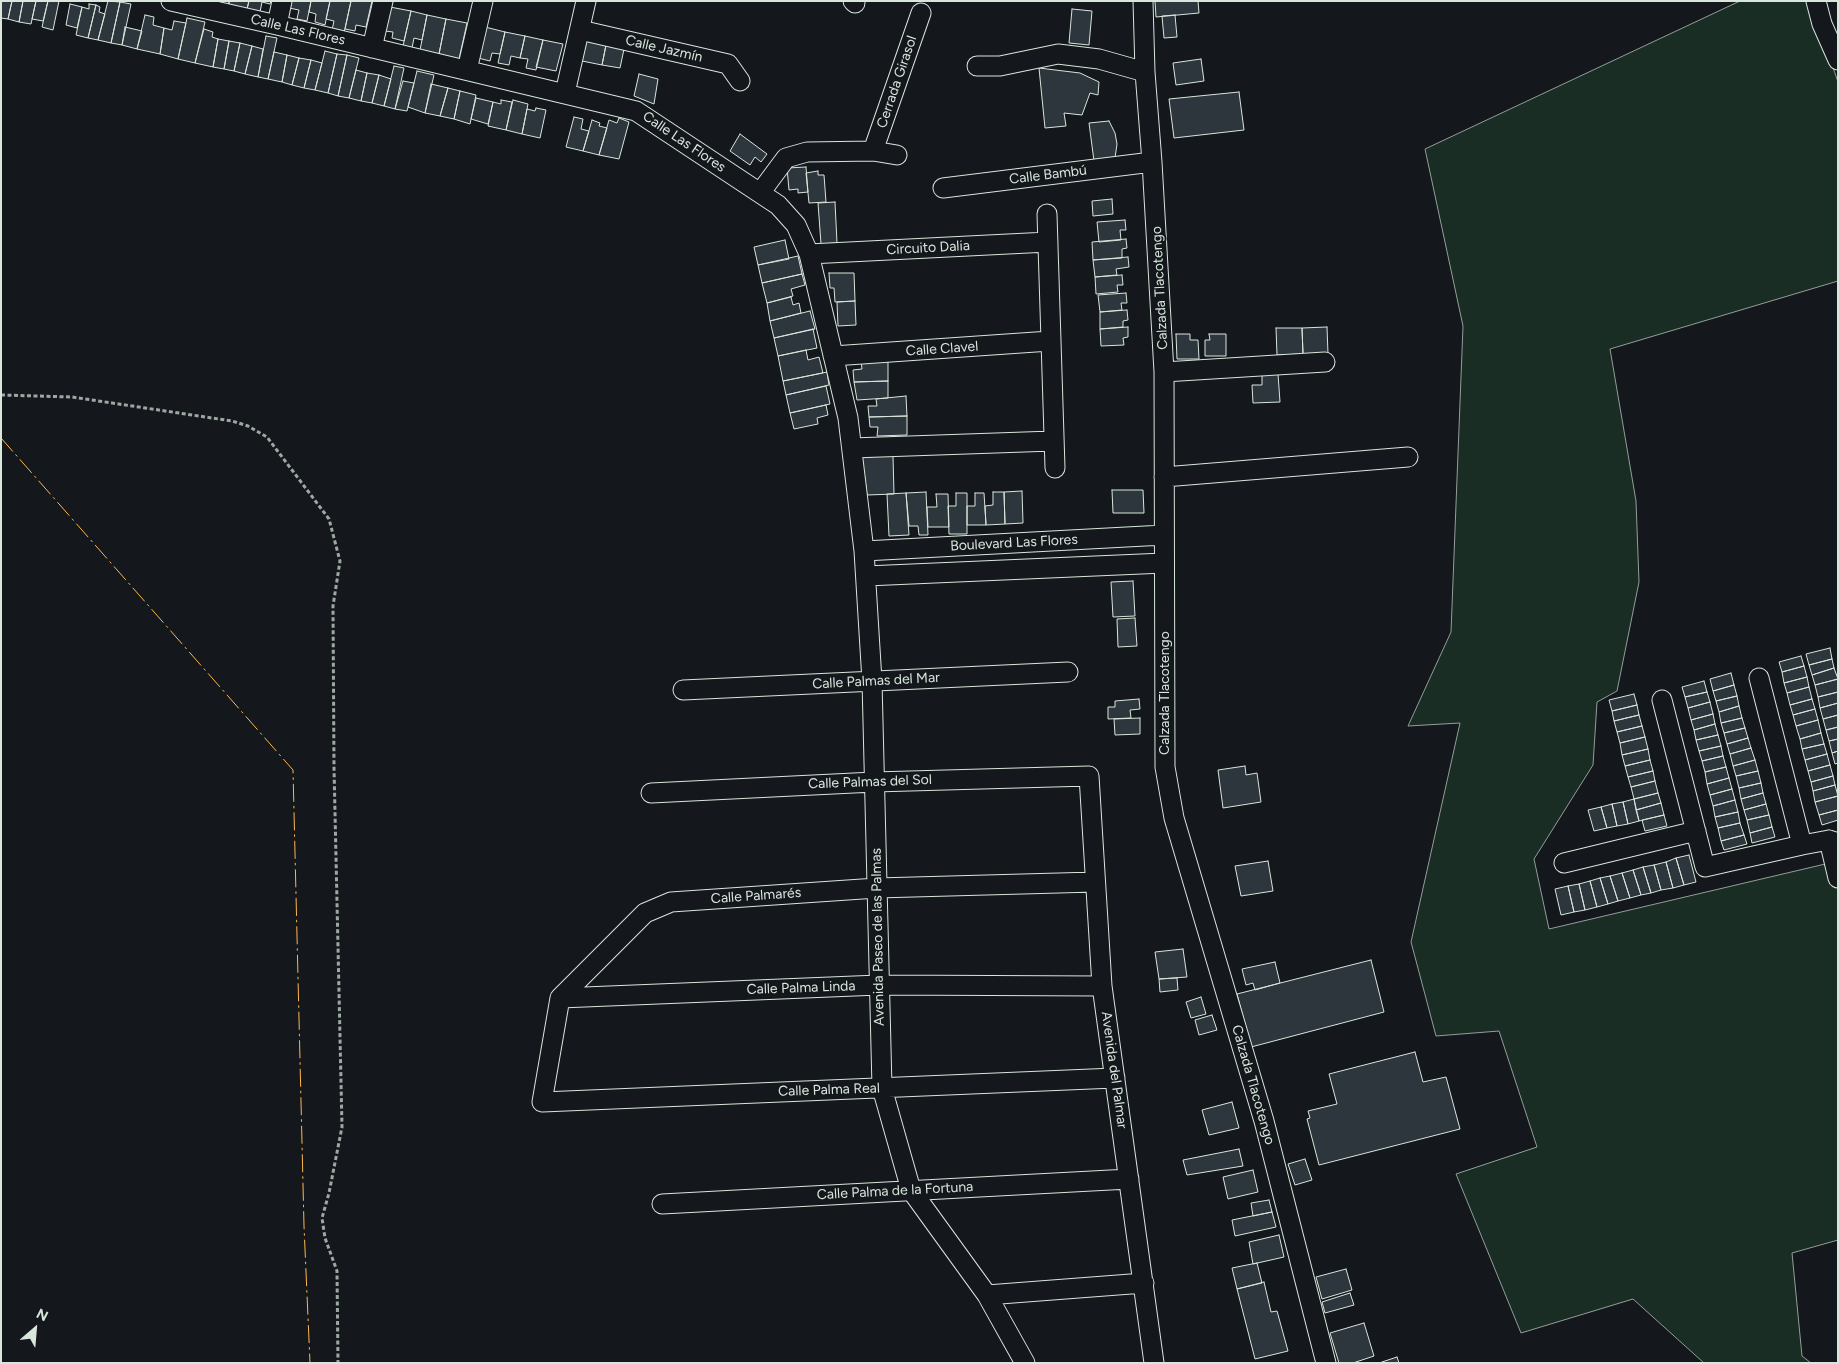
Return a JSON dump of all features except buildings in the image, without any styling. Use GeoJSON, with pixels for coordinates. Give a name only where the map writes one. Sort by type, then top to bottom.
{"type":"FeatureCollection","features":[{"type":"Feature","properties":{"kind":"street"},"geometry":{"type":"LineString","coordinates":[[277,25],[282,1]]}},
{"type":"Feature","properties":{"kind":"street"},"geometry":{"type":"LineString","coordinates":[[372,48],[383,1]]}},
{"type":"Feature","properties":{"kind":"street"},"geometry":{"type":"LineString","coordinates":[[467,70],[484,1]]}},
{"type":"Feature","properties":{"kind":"street"},"geometry":{"type":"LineString","coordinates":[[565,93],[586,1]]}},
{"type":"Feature","properties":{"kind":"street","name":"Calzada Tlacotengo"},"geometry":{"type":"LineString","coordinates":[[1143,1],[1145,72],[1164,372],[1165,767],[1174,818],[1264,1121],[1326,1363]]}},
{"type":"Feature","properties":{"kind":"street"},"geometry":{"type":"LineString","coordinates":[[1816,1],[1822,24],[1838,60]]}},
{"type":"Feature","properties":{"kind":"street","name":"Calle Las Flores"},"geometry":{"type":"LineString","coordinates":[[177,2],[636,111],[778,205],[796,225],[809,254],[848,418],[864,551]]}},
{"type":"Feature","properties":{"kind":"street","name":"Cerrada Girasol"},"geometry":{"type":"LineString","coordinates":[[874,151],[920,13]]}},
{"type":"Feature","properties":{"kind":"street","name":"Calle Jazmín"},"geometry":{"type":"LineString","coordinates":[[580,30],[728,64],[740,81]]}},
{"type":"Feature","properties":{"kind":"street"},"geometry":{"type":"LineString","coordinates":[[977,66],[1000,66],[1058,54],[1099,59],[1145,72]]}},
{"type":"Feature","properties":{"kind":"street"},"geometry":{"type":"LineString","coordinates":[[760,193],[786,158],[806,152],[874,151],[897,155]]}},
{"type":"Feature","properties":{"kind":"street","name":"Calle Bambú"},"geometry":{"type":"LineString","coordinates":[[943,188],[1152,162]]}},
{"type":"Feature","properties":{"kind":"street"},"geometry":{"type":"LineString","coordinates":[[1047,214],[1055,468]]}},
{"type":"Feature","properties":{"kind":"street","name":"Circuito Dalia"},"geometry":{"type":"LineString","coordinates":[[809,254],[1048,242]]}},
{"type":"Feature","properties":{"kind":"street","name":"Calle Clavel"},"geometry":{"type":"LineString","coordinates":[[833,356],[1050,341]]}},
{"type":"Feature","properties":{"kind":"street"},"geometry":{"type":"LineString","coordinates":[[1164,372],[1325,362]]}},
{"type":"Feature","properties":{"kind":"street"},"geometry":{"type":"LineString","coordinates":[[852,448],[1053,441]]}},
{"type":"Feature","properties":{"kind":"street"},"geometry":{"type":"LineString","coordinates":[[1164,478],[1408,457]]}},
{"type":"Feature","properties":{"kind":"street","name":"Boulevard Las Flores"},"geometry":{"type":"LineString","coordinates":[[864,551],[1164,535]]}},
{"type":"Feature","properties":{"kind":"street","name":"Avenida Paseo de las Palmas"},"geometry":{"type":"LineString","coordinates":[[864,551],[872,682],[882,1088],[911,1190],[987,1295],[1025,1363]]}},
{"type":"Feature","properties":{"kind":"street","name":"Boulevard Las Flores"},"geometry":{"type":"LineString","coordinates":[[866,576],[1164,563]]}},
{"type":"Feature","properties":{"kind":"street","name":"Calle Palmas del Mar"},"geometry":{"type":"LineString","coordinates":[[683,690],[1068,672]]}},
{"type":"Feature","properties":{"kind":"street"},"geometry":{"type":"LineString","coordinates":[[1759,678],[1802,845]]}},
{"type":"Feature","properties":{"kind":"street"},"geometry":{"type":"LineString","coordinates":[[1662,700],[1705,867],[1802,845],[1834,841],[1838,878]]}},
{"type":"Feature","properties":{"kind":"street","name":"Calle Palmas del Sol"},"geometry":{"type":"LineString","coordinates":[[651,792],[874,782],[1089,776]]}},
{"type":"Feature","properties":{"kind":"street","name":"Avenida del Palmar"},"geometry":{"type":"LineString","coordinates":[[1089,776],[1102,986],[1154,1363]]}},
{"type":"Feature","properties":{"kind":"street"},"geometry":{"type":"LineString","coordinates":[[1564,863],[1696,831]]}},
{"type":"Feature","properties":{"kind":"street","name":"Calle Palmarés"},"geometry":{"type":"LineString","coordinates":[[560,998],[645,913],[670,902],[877,888],[1095,882]]}},
{"type":"Feature","properties":{"kind":"street","name":"Calle Palma Linda"},"geometry":{"type":"LineString","coordinates":[[560,998],[879,985],[1102,986]]}},
{"type":"Feature","properties":{"kind":"street","name":"Calle Palma Real"},"geometry":{"type":"LineString","coordinates":[[560,998],[542,1102],[1115,1078]]}},
{"type":"Feature","properties":{"kind":"street","name":"Calle Palma de la Fortuna"},"geometry":{"type":"LineString","coordinates":[[662,1204],[1129,1179]]}},
{"type":"Feature","properties":{"kind":"street"},"geometry":{"type":"LineString","coordinates":[[987,1295],[1144,1283]]}},
{"type":"Feature","properties":{"kind":"path"},"geometry":{"type":"LineString","coordinates":[[1,394],[72,397],[232,421],[248,426],[267,437],[329,519],[340,561],[333,606],[334,767],[342,1127],[322,1218],[325,1238],[337,1271],[338,1363]]}},
{"type":"Feature","properties":{"kind":"green space"},"geometry":{"type":"Polygon","coordinates":[[[1740,1],[1810,1],[1838,82],[1838,281],[1610,349],[1636,501],[1639,582],[1617,691],[1597,702],[1593,765],[1534,859],[1549,929],[1838,861],[1838,1240],[1792,1253],[1802,1356],[1811,1363],[1704,1363],[1633,1299],[1521,1333],[1456,1174],[1537,1147],[1499,1031],[1436,1036],[1411,942],[1460,723],[1408,726],[1451,632],[1463,326],[1425,149],[1740,1]]]}},
{"type":"Feature","properties":{"kind":"power"},"geometry":{"type":"LineString","coordinates":[[1,438],[293,770],[304,1226],[310,1363]]}}]}
